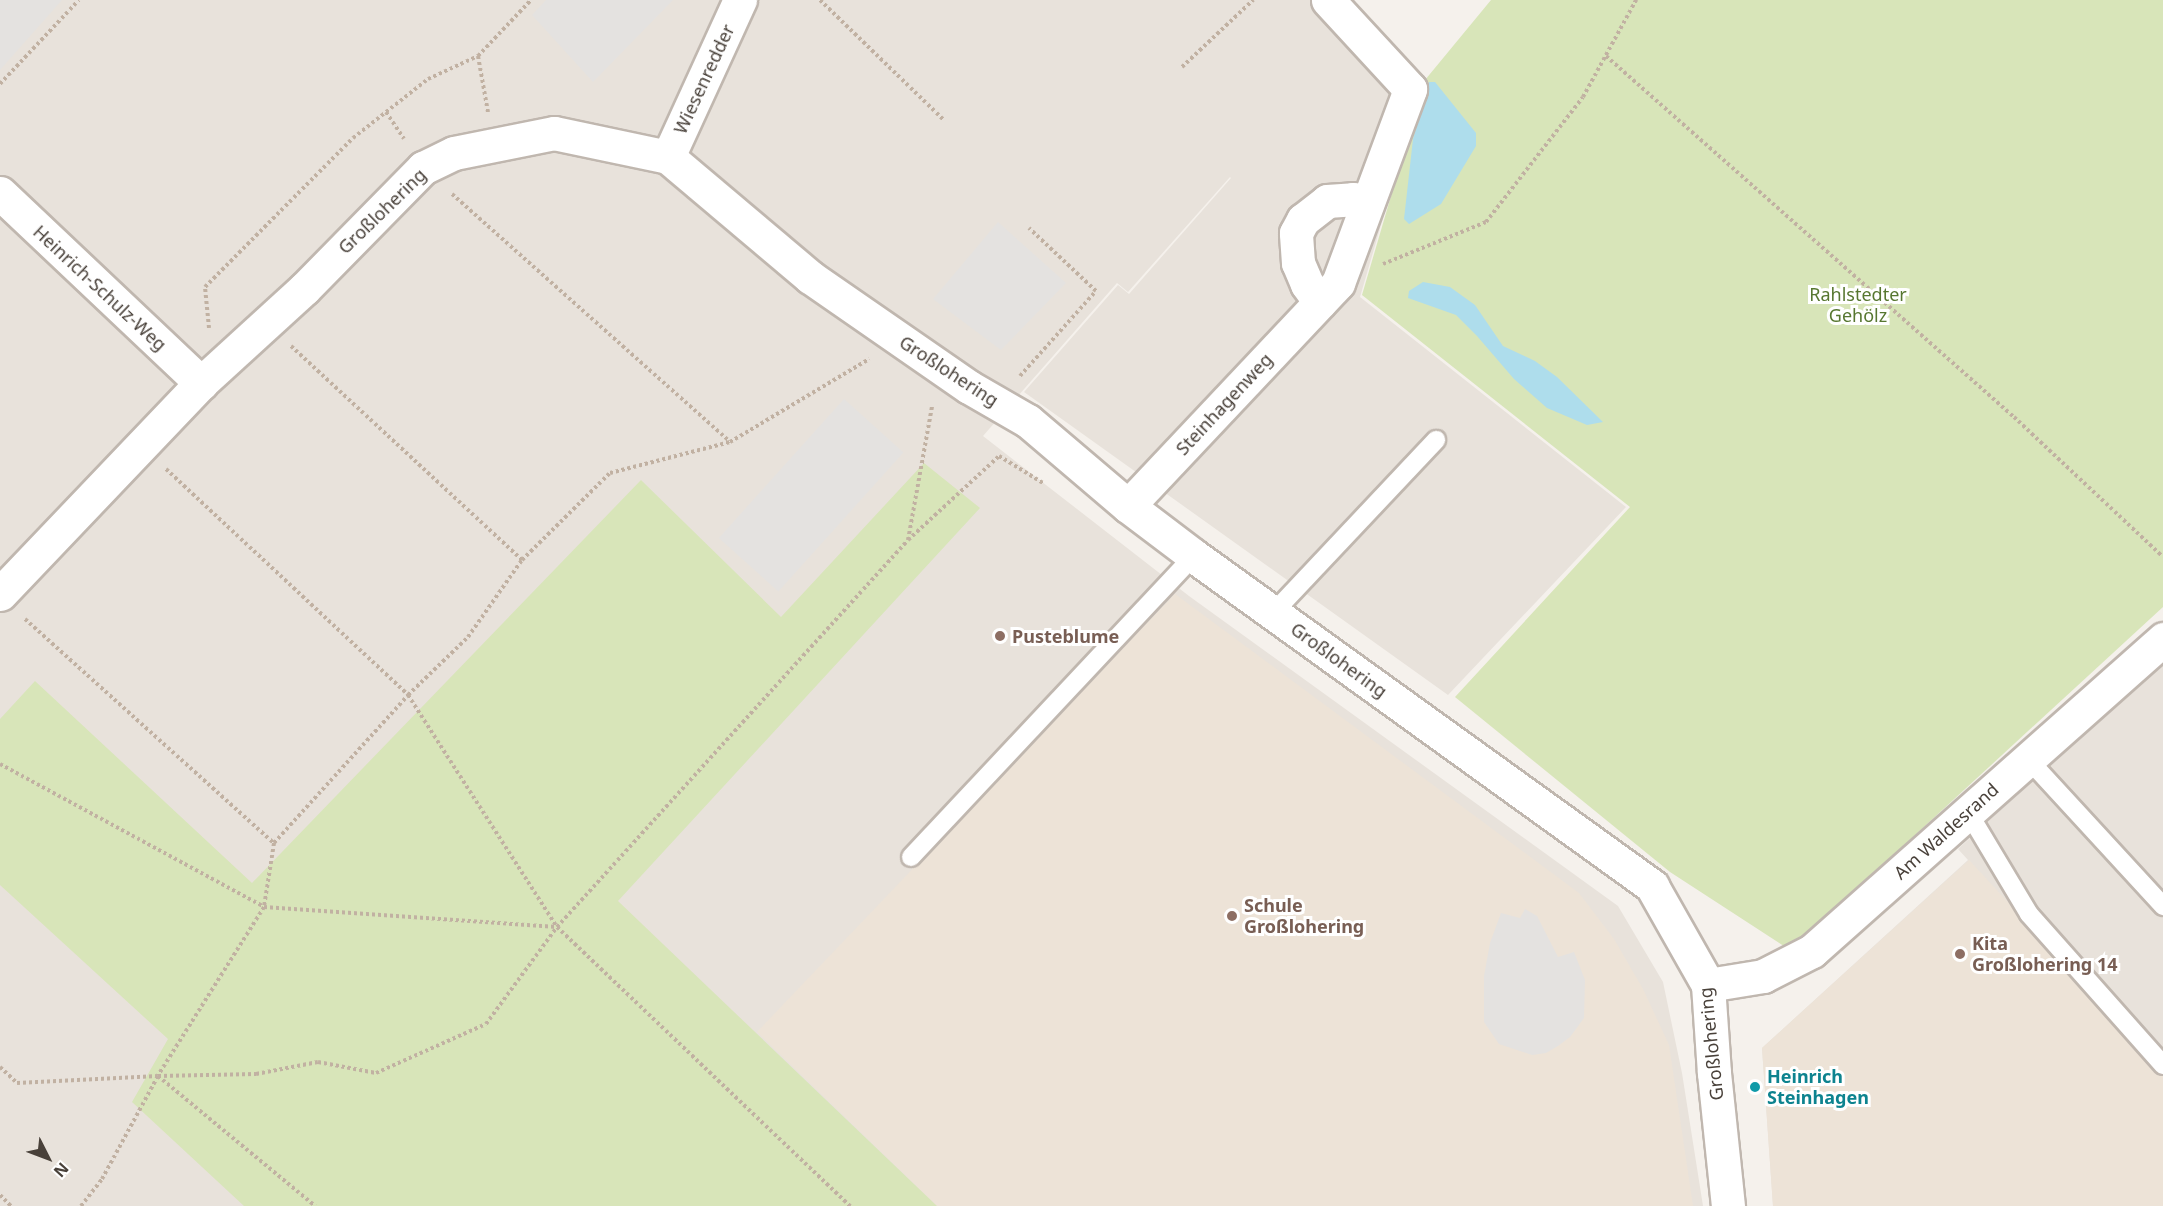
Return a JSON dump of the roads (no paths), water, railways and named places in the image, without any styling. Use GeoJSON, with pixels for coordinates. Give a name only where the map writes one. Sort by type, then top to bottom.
{"type":"FeatureCollection","features":[{"type":"Feature","properties":{"kind":"street","name":"Wiesenredder"},"geometry":{"type":"LineString","coordinates":[[668,157],[740,0]]}},
{"type":"Feature","properties":{"kind":"street","name":"Steinhagenweg"},"geometry":{"type":"LineString","coordinates":[[1128,506],[1329,292],[1368,202],[1410,89],[1328,0]]}},
{"type":"Feature","properties":{"kind":"street","name":"Großlohering"},"geometry":{"type":"LineString","coordinates":[[0,594],[208,377],[423,168],[454,153],[493,143],[554,133],[668,157],[810,277],[996,403],[1028,421],[1128,506],[1194,556],[1652,886],[1708,985],[1714,1073],[1728,1206]]}},
{"type":"Feature","properties":{"kind":"street","name":"Heinrich-Schulz-Weg"},"geometry":{"type":"LineString","coordinates":[[0,193],[208,377]]}},
{"type":"Feature","properties":{"kind":"street"},"geometry":{"type":"LineString","coordinates":[[1329,292],[1307,285],[1298,263],[1296,233],[1302,220],[1327,201],[1353,199],[1368,202]]}},
{"type":"Feature","properties":{"kind":"street","name":"Am Waldesrand"},"geometry":{"type":"LineString","coordinates":[[1708,985],[1763,976],[1812,951],[2162,642]]}},
{"type":"Feature","properties":{"kind":"lane"},"geometry":{"type":"LineString","coordinates":[[1274,613],[1436,440]]}},
{"type":"Feature","properties":{"kind":"lane"},"geometry":{"type":"LineString","coordinates":[[911,857],[1194,556]]}},
{"type":"Feature","properties":{"kind":"lane"},"geometry":{"type":"LineString","coordinates":[[2028,759],[2163,906]]}},
{"type":"Feature","properties":{"kind":"lane"},"geometry":{"type":"LineString","coordinates":[[1968,812],[2029,914],[2163,1065]]}},
{"type":"Feature","properties":{"kind":"water"},"geometry":{"type":"Polygon","coordinates":[[[1429,82],[1435,82],[1476,133],[1476,146],[1441,204],[1409,224],[1404,219],[1413,139],[1429,82]]]}},
{"type":"Feature","properties":{"kind":"water"},"geometry":{"type":"Polygon","coordinates":[[[1423,282],[1450,287],[1475,305],[1503,346],[1535,361],[1557,377],[1603,422],[1587,425],[1547,408],[1514,379],[1456,315],[1408,298],[1409,291],[1423,282]]]}},
{"type":"Feature","properties":{"kind":"place","name":"Pusteblume"},"geometry":{"type":"Point","coordinates":[1000,636]}},
{"type":"Feature","properties":{"kind":"place","name":"Schule Großlohering"},"geometry":{"type":"Point","coordinates":[1232,916]}},
{"type":"Feature","properties":{"kind":"place","name":"Kita Großlohering 14"},"geometry":{"type":"Point","coordinates":[1960,954]}},
{"type":"Feature","properties":{"kind":"place","name":"Heinrich Steinhagen"},"geometry":{"type":"Point","coordinates":[1755,1087]}},
{"type":"Feature","properties":{"kind":"park label","name":"Rahlstedter Gehölz"},"geometry":{"type":"Point","coordinates":[1858,305]}}]}
